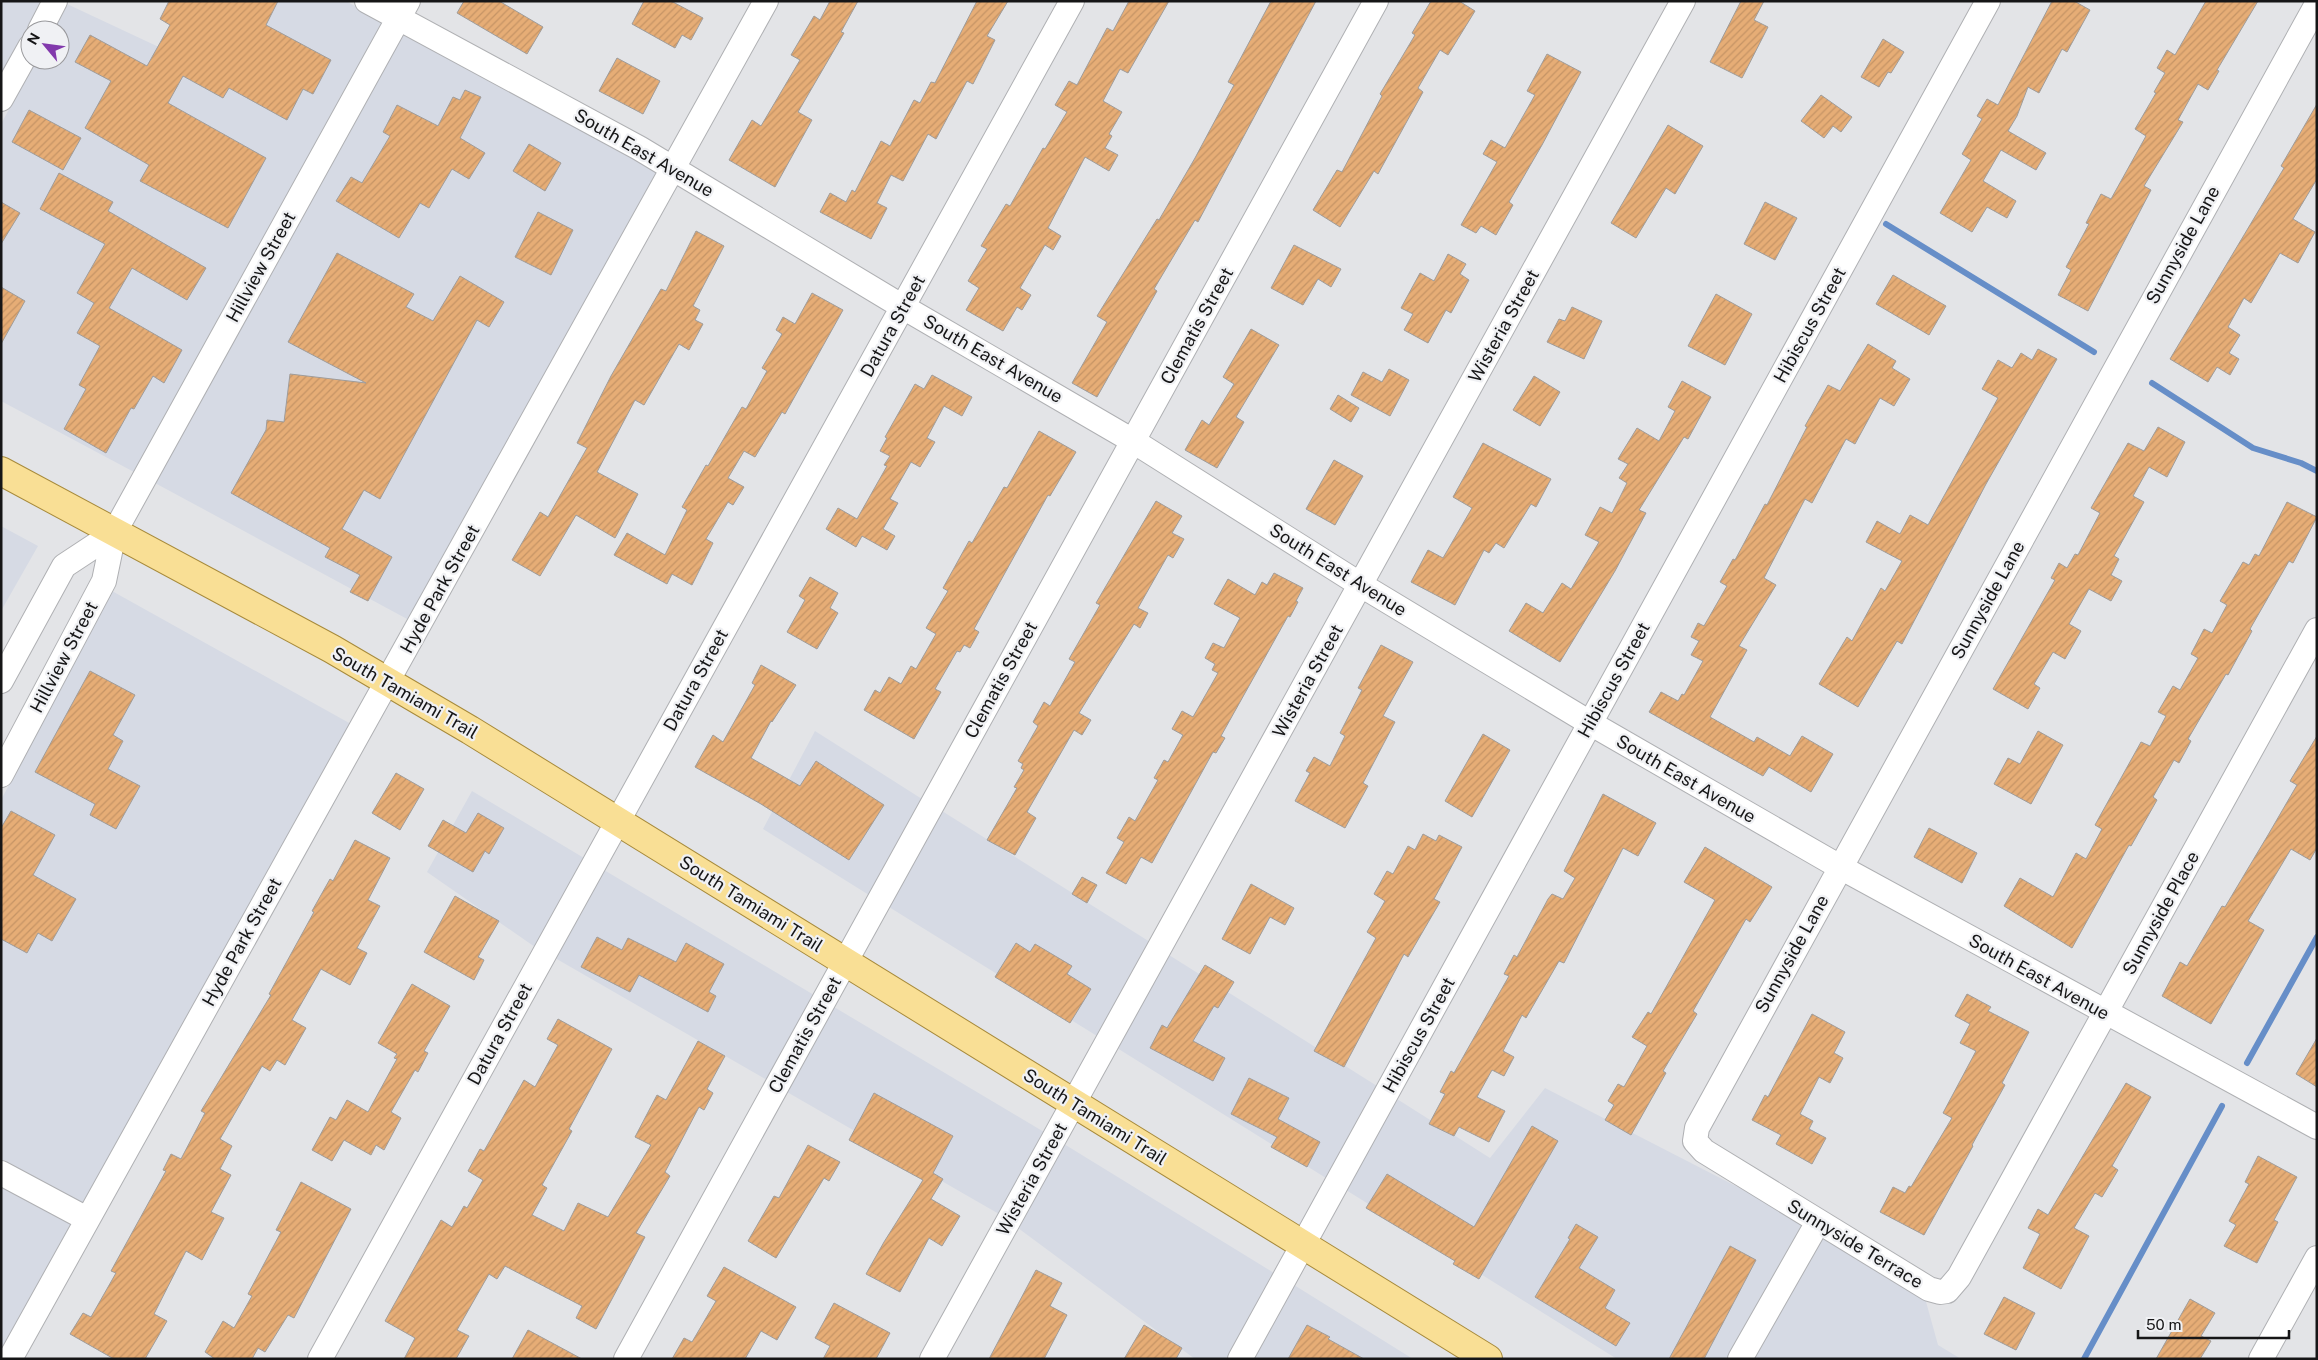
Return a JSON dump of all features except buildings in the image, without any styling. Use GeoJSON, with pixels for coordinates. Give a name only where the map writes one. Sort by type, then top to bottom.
{"type":"FeatureCollection","features":[{"type":"Feature","properties":{"kind":"main road","name":"South Tamiami Trail"},"geometry":{"type":"LineString","coordinates":[[1,471],[388,682],[618,821],[1488,1359]]}},
{"type":"Feature","properties":{"kind":"street"},"geometry":{"type":"LineString","coordinates":[[46,20],[56,1]]}},
{"type":"Feature","properties":{"kind":"street","name":"South East Avenue"},"geometry":{"type":"LineString","coordinates":[[367,1],[403,10],[639,148],[903,307],[1133,441],[1361,585],[1590,724],[1840,867],[2106,1014],[2317,1127]]}},
{"type":"Feature","properties":{"kind":"street","name":"Hyde Park Street"},"geometry":{"type":"LineString","coordinates":[[10,1359],[766,1]]}},
{"type":"Feature","properties":{"kind":"street","name":"Datura Street"},"geometry":{"type":"LineString","coordinates":[[320,1359],[1072,1]]}},
{"type":"Feature","properties":{"kind":"street","name":"Clematis Street"},"geometry":{"type":"LineString","coordinates":[[626,1359],[1376,1]]}},
{"type":"Feature","properties":{"kind":"street","name":"Wisteria Street"},"geometry":{"type":"LineString","coordinates":[[932,1359],[1683,1]]}},
{"type":"Feature","properties":{"kind":"street","name":"Hibiscus Street"},"geometry":{"type":"LineString","coordinates":[[1240,1359],[1988,1]]}},
{"type":"Feature","properties":{"kind":"street","name":"Sunnyside Lane"},"geometry":{"type":"LineString","coordinates":[[1747,1178],[1704,1151],[1695,1141],[1697,1128],[2317,4]]}},
{"type":"Feature","properties":{"kind":"street","name":"Hillview Street"},"geometry":{"type":"LineString","coordinates":[[1,776],[104,581],[114,533],[403,10]]}},
{"type":"Feature","properties":{"kind":"street"},"geometry":{"type":"LineString","coordinates":[[1,99],[20,65]]}},
{"type":"Feature","properties":{"kind":"street","name":"Hillview Street"},"geometry":{"type":"LineString","coordinates":[[1,681],[64,566],[114,533]]}},
{"type":"Feature","properties":{"kind":"street","name":"Sunnyside Place"},"geometry":{"type":"LineString","coordinates":[[2004,1196],[2317,630]]}},
{"type":"Feature","properties":{"kind":"street"},"geometry":{"type":"LineString","coordinates":[[1,1172],[87,1219]]}},
{"type":"Feature","properties":{"kind":"street","name":"Sunnyside Terrace"},"geometry":{"type":"LineString","coordinates":[[1747,1178],[1929,1289],[1940,1292],[1947,1291],[1959,1277],[2004,1196]]}},
{"type":"Feature","properties":{"kind":"street"},"geometry":{"type":"LineString","coordinates":[[1740,1359],[1818,1222]]}},
{"type":"Feature","properties":{"kind":"street"},"geometry":{"type":"LineString","coordinates":[[2261,1359],[2317,1258]]}},
{"type":"Feature","properties":{"kind":"shaded area"},"geometry":{"type":"Polygon","coordinates":[[[1,1],[42,1],[31,20],[20,20],[20,41],[1,75],[1,1]]]}},
{"type":"Feature","properties":{"kind":"shaded area"},"geometry":{"type":"Polygon","coordinates":[[[215,1],[346,1],[383,22],[134,472],[1,401],[1,124],[31,70],[70,70],[70,20],[58,20],[67,4],[178,56],[215,1]]]}},
{"type":"Feature","properties":{"kind":"shaded area"},"geometry":{"type":"Polygon","coordinates":[[[403,33],[659,172],[409,620],[155,483],[403,33]]]}},
{"type":"Feature","properties":{"kind":"shaded area"},"geometry":{"type":"Polygon","coordinates":[[[1,526],[38,546],[1,611],[1,526]]]}},
{"type":"Feature","properties":{"kind":"shaded area"},"geometry":{"type":"Polygon","coordinates":[[[112,591],[351,724],[82,1204],[1,1161],[1,800],[112,591]]]}},
{"type":"Feature","properties":{"kind":"shaded area"},"geometry":{"type":"Polygon","coordinates":[[[815,731],[922,799],[869,895],[763,829],[815,731]]]}},
{"type":"Feature","properties":{"kind":"shaded area"},"geometry":{"type":"Polygon","coordinates":[[[472,791],[584,858],[535,947],[427,872],[472,791]]]}},
{"type":"Feature","properties":{"kind":"shaded area"},"geometry":{"type":"Polygon","coordinates":[[[942,811],[1150,942],[1097,1036],[889,907],[942,811]]]}},
{"type":"Feature","properties":{"kind":"shaded area"},"geometry":{"type":"Polygon","coordinates":[[[604,870],[814,995],[767,1080],[555,958],[604,870]]]}},
{"type":"Feature","properties":{"kind":"shaded area"},"geometry":{"type":"Polygon","coordinates":[[[1169,955],[1377,1086],[1326,1178],[1117,1048],[1169,955]]]}},
{"type":"Feature","properties":{"kind":"shaded area"},"geometry":{"type":"Polygon","coordinates":[[[834,1007],[1044,1132],[999,1214],[787,1092],[834,1007]]]}},
{"type":"Feature","properties":{"kind":"shaded area"},"geometry":{"type":"Polygon","coordinates":[[[1545,1088],[1763,1200],[1803,1225],[1726,1359],[1617,1359],[1346,1190],[1397,1099],[1490,1158],[1545,1088]]]}},
{"type":"Feature","properties":{"kind":"shaded area"},"geometry":{"type":"Polygon","coordinates":[[[1064,1144],[1274,1273],[1226,1359],[1195,1359],[1018,1228],[1064,1144]]]}},
{"type":"Feature","properties":{"kind":"shaded area"},"geometry":{"type":"Polygon","coordinates":[[[1,1185],[72,1223],[1,1350],[1,1185]]]}},
{"type":"Feature","properties":{"kind":"shaded area"},"geometry":{"type":"Polygon","coordinates":[[[1823,1237],[1925,1298],[1938,1345],[1961,1359],[1753,1359],[1823,1237]]]}},
{"type":"Feature","properties":{"kind":"shaded area"},"geometry":{"type":"Polygon","coordinates":[[[1294,1285],[1413,1359],[1253,1359],[1294,1285]]]}},
{"type":"Feature","properties":{"kind":"waterway"},"geometry":{"type":"LineString","coordinates":[[1886,224],[2094,352]]}},
{"type":"Feature","properties":{"kind":"waterway"},"geometry":{"type":"LineString","coordinates":[[2152,383],[2253,448],[2301,463],[2317,471]]}},
{"type":"Feature","properties":{"kind":"waterway"},"geometry":{"type":"LineString","coordinates":[[2247,1063],[2317,937]]}},
{"type":"Feature","properties":{"kind":"waterway"},"geometry":{"type":"LineString","coordinates":[[2084,1359],[2222,1106]]}}]}
